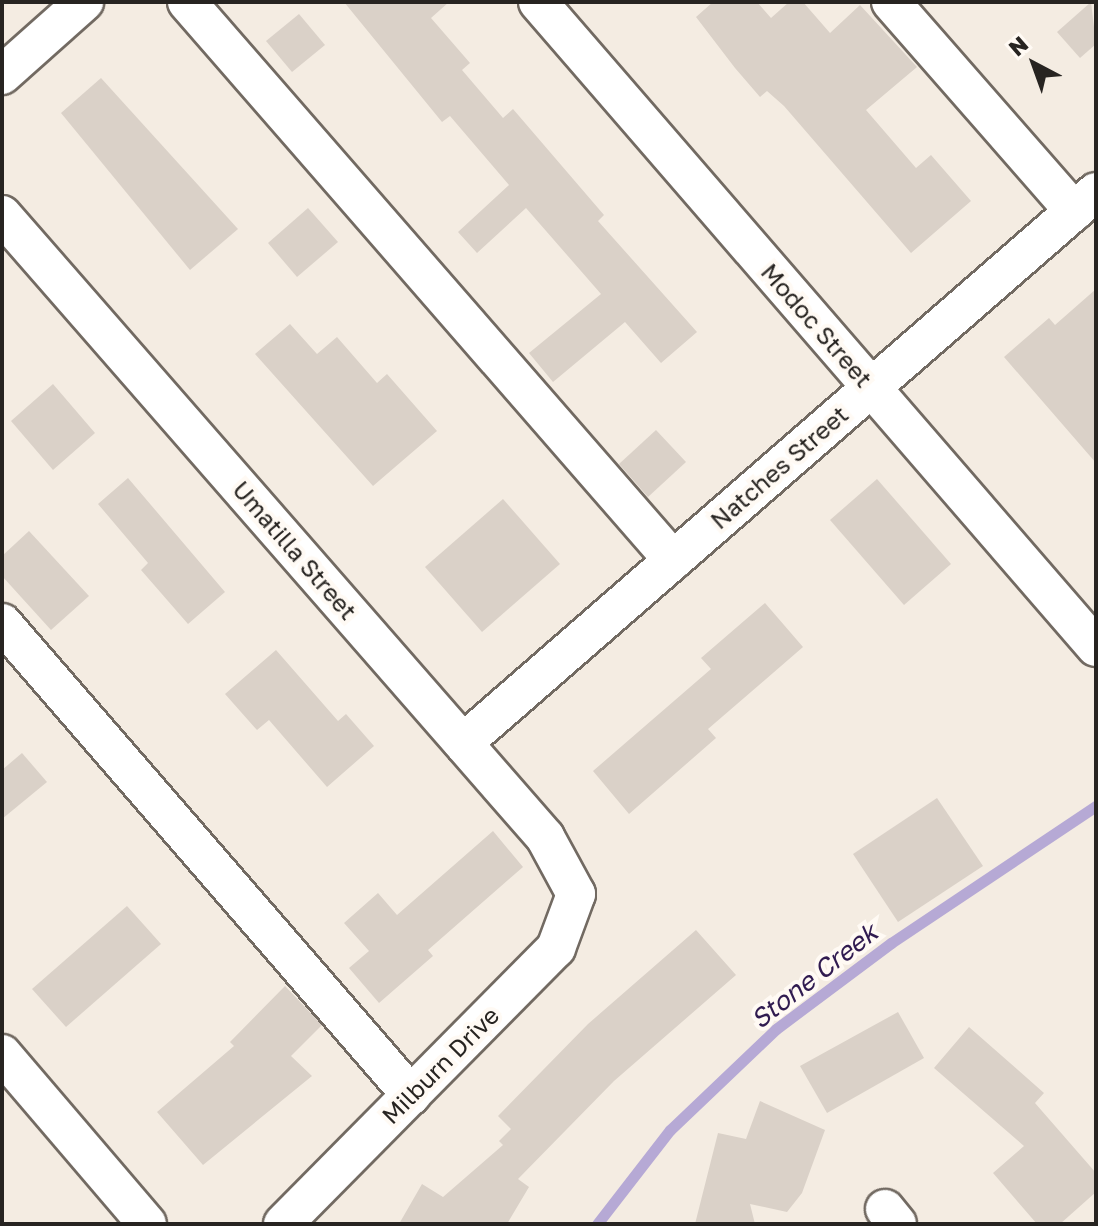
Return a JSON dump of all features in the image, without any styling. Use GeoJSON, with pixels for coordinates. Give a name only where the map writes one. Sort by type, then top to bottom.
{"type":"FeatureCollection","features":[{"type":"Feature","properties":{"kind":"street"},"geometry":{"type":"LineString","coordinates":[[2,75],[84,2]]}},
{"type":"Feature","properties":{"kind":"street"},"geometry":{"type":"LineString","coordinates":[[187,2],[673,560]]}},
{"type":"Feature","properties":{"kind":"street","name":"Modoc Street"},"geometry":{"type":"LineString","coordinates":[[538,2],[1096,647]]}},
{"type":"Feature","properties":{"kind":"street"},"geometry":{"type":"LineString","coordinates":[[891,2],[1085,201]]}},
{"type":"Feature","properties":{"kind":"street","name":"Natches Street"},"geometry":{"type":"LineString","coordinates":[[463,743],[1085,201]]}},
{"type":"Feature","properties":{"kind":"street","name":"Umatilla Street"},"geometry":{"type":"LineString","coordinates":[[2,215],[545,837],[576,894]]}},
{"type":"Feature","properties":{"kind":"street"},"geometry":{"type":"LineString","coordinates":[[2,623],[411,1095]]}},
{"type":"Feature","properties":{"kind":"street","name":"Milburn Drive"},"geometry":{"type":"LineString","coordinates":[[283,1224],[556,948],[576,894]]}},
{"type":"Feature","properties":{"kind":"street"},"geometry":{"type":"LineString","coordinates":[[2,1054],[147,1224]]}},
{"type":"Feature","properties":{"kind":"building"},"geometry":{"type":"Polygon","coordinates":[[[344,2],[449,2],[431,18],[470,63],[462,70],[503,118],[513,109],[604,215],[598,221],[697,332],[661,363],[625,322],[553,382],[529,353],[601,294],[526,208],[477,253],[458,232],[509,185],[450,116],[442,122],[344,2]]]}},
{"type":"Feature","properties":{"kind":"building"},"geometry":{"type":"Polygon","coordinates":[[[713,2],[757,2],[771,18],[789,2],[803,2],[830,33],[860,5],[917,67],[866,110],[916,168],[931,155],[971,201],[911,253],[784,106],[767,91],[760,97],[735,68],[696,17],[713,2]]]}},
{"type":"Feature","properties":{"kind":"building"},"geometry":{"type":"Polygon","coordinates":[[[1091,2],[1096,44],[1080,58],[1057,32],[1091,2]]]}},
{"type":"Feature","properties":{"kind":"building"},"geometry":{"type":"Polygon","coordinates":[[[299,14],[325,45],[292,72],[266,41],[299,14]]]}},
{"type":"Feature","properties":{"kind":"building"},"geometry":{"type":"Polygon","coordinates":[[[101,78],[238,229],[190,270],[61,113],[101,78]]]}},
{"type":"Feature","properties":{"kind":"building"},"geometry":{"type":"Polygon","coordinates":[[[308,208],[338,242],[297,277],[268,243],[308,208]]]}},
{"type":"Feature","properties":{"kind":"building"},"geometry":{"type":"Polygon","coordinates":[[[1096,289],[1096,463],[1004,357],[1049,318],[1055,325],[1096,289]]]}},
{"type":"Feature","properties":{"kind":"building"},"geometry":{"type":"Polygon","coordinates":[[[290,324],[317,354],[337,337],[377,383],[387,374],[437,431],[373,486],[255,354],[290,324]]]}},
{"type":"Feature","properties":{"kind":"building"},"geometry":{"type":"Polygon","coordinates":[[[53,384],[95,433],[53,470],[11,421],[53,384]]]}},
{"type":"Feature","properties":{"kind":"building"},"geometry":{"type":"Polygon","coordinates":[[[656,430],[686,462],[648,497],[619,464],[656,430]]]}},
{"type":"Feature","properties":{"kind":"building"},"geometry":{"type":"Polygon","coordinates":[[[128,478],[225,592],[188,624],[141,570],[148,563],[98,504],[128,478]]]}},
{"type":"Feature","properties":{"kind":"building"},"geometry":{"type":"Polygon","coordinates":[[[877,479],[951,564],[904,605],[830,520],[877,479]]]}},
{"type":"Feature","properties":{"kind":"building"},"geometry":{"type":"Polygon","coordinates":[[[503,499],[560,564],[482,632],[425,567],[503,499]]]}},
{"type":"Feature","properties":{"kind":"building"},"geometry":{"type":"Polygon","coordinates":[[[29,531],[89,596],[51,630],[2,576],[2,556],[29,531]]]}},
{"type":"Feature","properties":{"kind":"building"},"geometry":{"type":"Polygon","coordinates":[[[765,603],[803,647],[708,729],[716,738],[629,814],[593,771],[711,669],[701,658],[765,603]]]}},
{"type":"Feature","properties":{"kind":"building"},"geometry":{"type":"Polygon","coordinates":[[[276,650],[338,721],[346,714],[374,746],[327,787],[269,720],[257,730],[225,694],[276,650]]]}},
{"type":"Feature","properties":{"kind":"building"},"geometry":{"type":"Polygon","coordinates":[[[22,753],[47,782],[2,819],[2,770],[22,753]]]}},
{"type":"Feature","properties":{"kind":"building"},"geometry":{"type":"Polygon","coordinates":[[[937,798],[983,866],[898,922],[853,854],[937,798]]]}},
{"type":"Feature","properties":{"kind":"building"},"geometry":{"type":"Polygon","coordinates":[[[493,831],[523,867],[428,950],[433,956],[379,1003],[349,968],[369,951],[344,923],[378,893],[397,915],[493,831]]]}},
{"type":"Feature","properties":{"kind":"building"},"geometry":{"type":"Polygon","coordinates":[[[127,906],[161,944],[66,1027],[32,989],[127,906]]]}},
{"type":"Feature","properties":{"kind":"building"},"geometry":{"type":"Polygon","coordinates":[[[696,930],[736,975],[614,1081],[518,1179],[529,1187],[507,1224],[399,1224],[422,1184],[443,1197],[503,1145],[499,1141],[511,1129],[498,1116],[588,1024],[696,930]]]}},
{"type":"Feature","properties":{"kind":"building"},"geometry":{"type":"Polygon","coordinates":[[[285,986],[322,1025],[291,1056],[312,1076],[203,1165],[157,1112],[234,1046],[230,1042],[285,986]]]}},
{"type":"Feature","properties":{"kind":"building"},"geometry":{"type":"Polygon","coordinates":[[[898,1012],[924,1058],[827,1113],[800,1066],[898,1012]]]}},
{"type":"Feature","properties":{"kind":"building"},"geometry":{"type":"Polygon","coordinates":[[[969,1027],[1044,1093],[1035,1103],[1096,1173],[1096,1192],[1060,1224],[1037,1224],[993,1173],[1024,1146],[934,1068],[969,1027]]]}},
{"type":"Feature","properties":{"kind":"building"},"geometry":{"type":"Polygon","coordinates":[[[760,1101],[825,1130],[802,1193],[787,1212],[750,1204],[755,1224],[695,1224],[718,1133],[746,1139],[760,1101]]]}},
{"type":"Feature","properties":{"kind":"waterway","name":"Stone Creek"},"geometry":{"type":"LineString","coordinates":[[597,1224],[670,1130],[776,1029],[891,943],[1096,806]]}}]}
